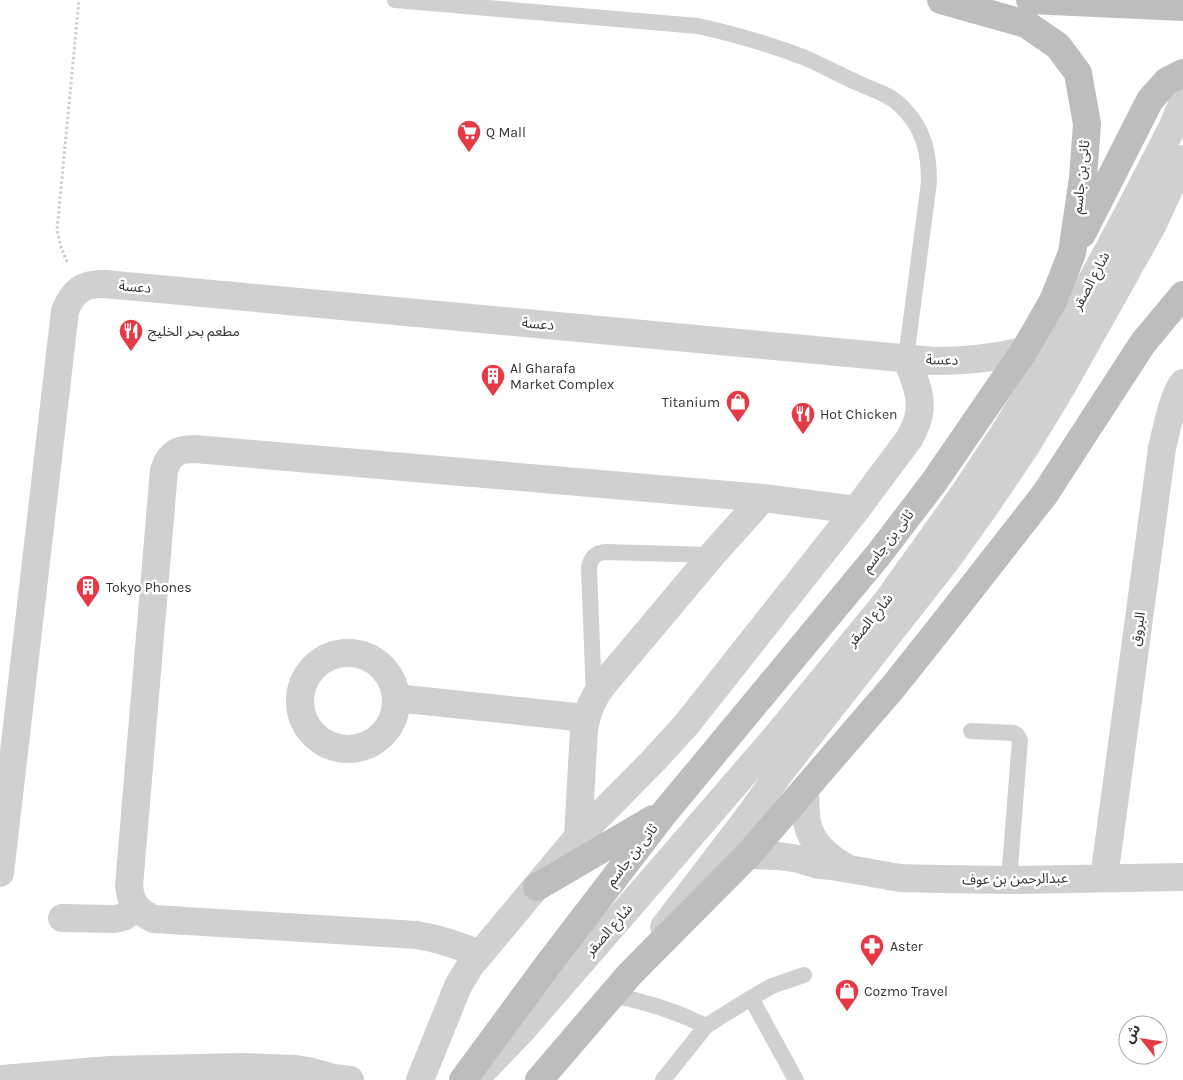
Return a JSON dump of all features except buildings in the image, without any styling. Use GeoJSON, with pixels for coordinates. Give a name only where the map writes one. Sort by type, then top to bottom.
{"type":"FeatureCollection","features":[{"type":"Feature","properties":{"kind":"main road","name":"ثانى بن جاسم"},"geometry":{"type":"LineString","coordinates":[[463,1080],[550,962],[665,812],[879,554],[934,482],[1024,351],[1053,301],[1072,253],[1083,178],[1087,124],[1078,72],[1058,46],[1026,24],[940,0]]}},
{"type":"Feature","properties":{"kind":"main road"},"geometry":{"type":"LineString","coordinates":[[1030,0],[1183,7]]}},
{"type":"Feature","properties":{"kind":"main road"},"geometry":{"type":"LineString","coordinates":[[1072,253],[1150,100],[1167,81],[1183,73]]}},
{"type":"Feature","properties":{"kind":"main road"},"geometry":{"type":"LineString","coordinates":[[539,1080],[629,975],[748,855],[894,686],[1045,494],[1183,278]]}},
{"type":"Feature","properties":{"kind":"main road"},"geometry":{"type":"LineString","coordinates":[[1143,343],[1183,295]]}},
{"type":"Feature","properties":{"kind":"main road"},"geometry":{"type":"LineString","coordinates":[[538,887],[665,812]]}},
{"type":"Feature","properties":{"kind":"street","name":"شارع الصقر"},"geometry":{"type":"LineString","coordinates":[[474,1080],[522,1030],[774,739],[887,601],[965,492],[1041,372],[1083,297],[1172,128],[1183,102]]}},
{"type":"Feature","properties":{"kind":"street","name":"شارع الصقر"},"geometry":{"type":"LineString","coordinates":[[629,975],[782,770],[930,582],[987,504],[1026,446],[1063,385],[1152,226],[1183,159]]}},
{"type":"Feature","properties":{"kind":"street","name":"دعسة"},"geometry":{"type":"LineString","coordinates":[[72,300],[87,286],[105,284],[934,361],[957,361],[1002,356],[1024,351]]}},
{"type":"Feature","properties":{"kind":"street"},"geometry":{"type":"LineString","coordinates":[[0,873],[72,300]]}},
{"type":"Feature","properties":{"kind":"street"},"geometry":{"type":"LineString","coordinates":[[420,1080],[458,986],[470,966],[578,837],[686,725],[856,510],[909,439],[916,427],[920,413],[920,399],[906,358]]}},
{"type":"Feature","properties":{"kind":"street","name":"البروق"},"geometry":{"type":"LineString","coordinates":[[1104,878],[1162,448],[1179,388],[1183,383]]}},
{"type":"Feature","properties":{"kind":"street"},"geometry":{"type":"LineString","coordinates":[[480,954],[438,938],[417,935],[154,919],[136,908],[132,901],[129,886],[164,470],[167,460],[174,453],[184,449],[195,449],[763,498],[856,510]]}},
{"type":"Feature","properties":{"kind":"street"},"geometry":{"type":"LineString","coordinates":[[578,837],[584,728],[590,708],[602,686],[712,555],[763,498]]}},
{"type":"Feature","properties":{"kind":"street"},"geometry":{"type":"LineString","coordinates":[[396,698],[590,708]]}},
{"type":"Feature","properties":{"kind":"street","name":"عبدالرحمن بن عوف"},"geometry":{"type":"LineString","coordinates":[[805,790],[807,823],[813,838],[833,860],[848,868]]}},
{"type":"Feature","properties":{"kind":"street","name":"عبدالرحمن بن عوف"},"geometry":{"type":"LineString","coordinates":[[748,855],[799,859],[819,865],[848,868],[900,878],[1009,880],[1183,877]]}},
{"type":"Feature","properties":{"kind":"street"},"geometry":{"type":"LineString","coordinates":[[62,918],[115,919],[123,917],[136,908]]}},
{"type":"Feature","properties":{"kind":"street"},"geometry":{"type":"LineString","coordinates":[[0,1079],[106,1075],[239,1074],[294,1069],[340,1079]]}},
{"type":"Feature","properties":{"kind":"lane"},"geometry":{"type":"LineString","coordinates":[[395,0],[698,26],[770,45],[805,58],[864,86],[884,93],[901,106],[914,122],[924,140],[929,161],[929,182],[906,358]]}},
{"type":"Feature","properties":{"kind":"lane"},"geometry":{"type":"LineString","coordinates":[[590,708],[589,568],[590,561],[594,555],[606,552],[712,555]]}},
{"type":"Feature","properties":{"kind":"lane"},"geometry":{"type":"LineString","coordinates":[[970,731],[1014,733],[1020,740],[1009,880]]}},
{"type":"Feature","properties":{"kind":"lane"},"geometry":{"type":"LineString","coordinates":[[663,1080],[706,1026],[772,986],[804,975]]}},
{"type":"Feature","properties":{"kind":"lane"},"geometry":{"type":"LineString","coordinates":[[611,996],[636,1000],[660,1007],[684,1015],[706,1026]]}},
{"type":"Feature","properties":{"kind":"lane"},"geometry":{"type":"LineString","coordinates":[[750,998],[796,1080]]}},
{"type":"Feature","properties":{"kind":"path"},"geometry":{"type":"LineString","coordinates":[[72,300],[56,230],[79,0]]}},
{"type":"Feature","properties":{"kind":"place","name":"Q Mall"},"geometry":{"type":"Point","coordinates":[469,153]}},
{"type":"Feature","properties":{"kind":"place","name":"مطعم بحر الخليج"},"geometry":{"type":"Point","coordinates":[131,352]}},
{"type":"Feature","properties":{"kind":"place","name":"Al Gharafa Market Complex"},"geometry":{"type":"Point","coordinates":[493,397]}},
{"type":"Feature","properties":{"kind":"place","name":"Titanium"},"geometry":{"type":"Point","coordinates":[738,423]}},
{"type":"Feature","properties":{"kind":"place","name":"Hot Chicken"},"geometry":{"type":"Point","coordinates":[803,435]}},
{"type":"Feature","properties":{"kind":"place","name":"Tokyo Phones"},"geometry":{"type":"Point","coordinates":[88,608]}},
{"type":"Feature","properties":{"kind":"place","name":"Aster"},"geometry":{"type":"Point","coordinates":[872,967]}},
{"type":"Feature","properties":{"kind":"place","name":"Cozmo Travel"},"geometry":{"type":"Point","coordinates":[847,1012]}}]}
